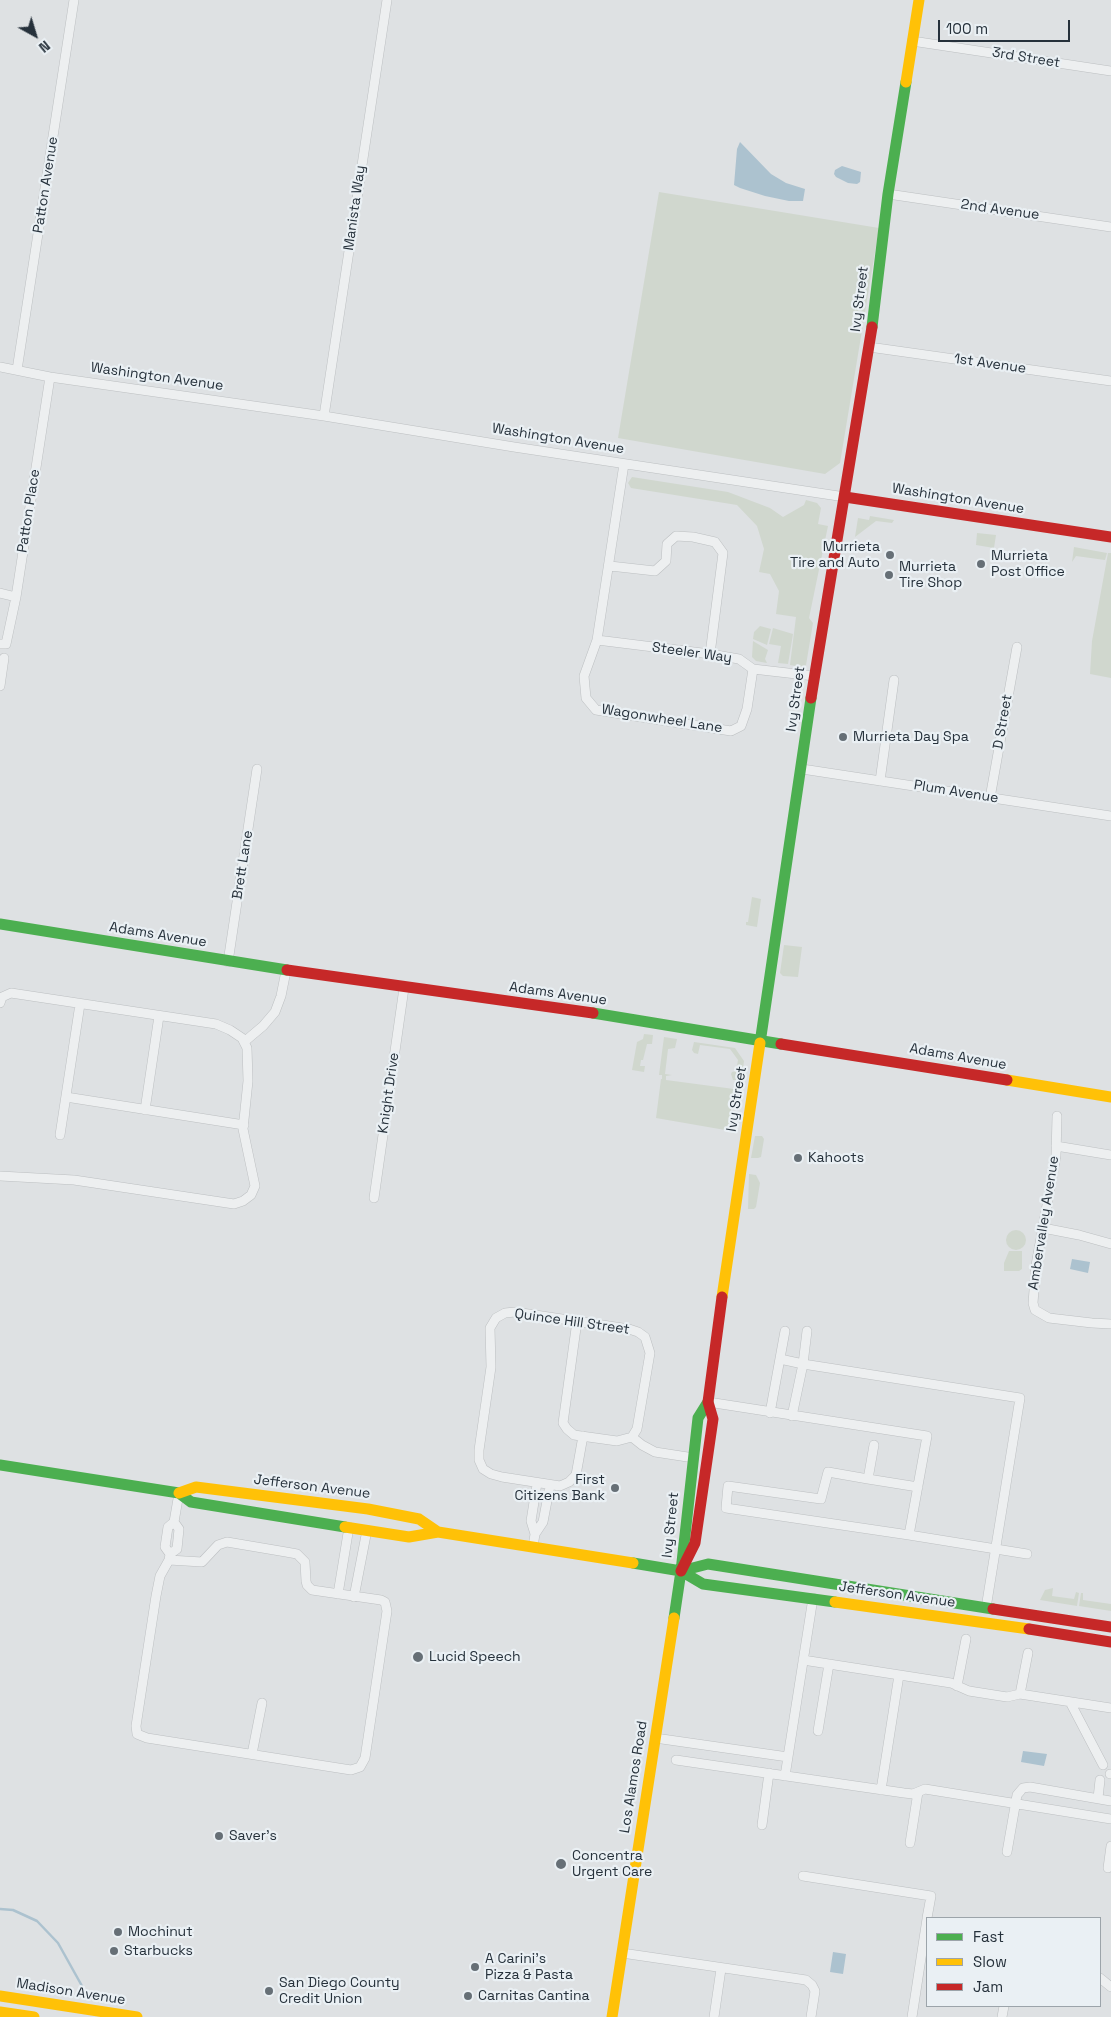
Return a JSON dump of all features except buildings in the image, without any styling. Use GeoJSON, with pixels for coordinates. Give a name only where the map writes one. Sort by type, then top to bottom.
{"type":"FeatureCollection","features":[{"type":"Feature","properties":{"kind":"street","name":"Patton Avenue"},"geometry":{"type":"LineString","coordinates":[[17,370],[74,0]]}},
{"type":"Feature","properties":{"kind":"street","name":"Manista Way"},"geometry":{"type":"LineString","coordinates":[[324,416],[387,0]]}},
{"type":"Feature","properties":{"kind":"street","name":"Ivy Street"},"geometry":{"type":"LineString","coordinates":[[681,1571],[682,1542],[698,1418],[708,1402],[802,769],[814,676],[869,347],[888,194],[919,0]]}},
{"type":"Feature","properties":{"kind":"street","name":"3rd Street"},"geometry":{"type":"LineString","coordinates":[[912,40],[1111,71]]}},
{"type":"Feature","properties":{"kind":"street","name":"2nd Avenue"},"geometry":{"type":"LineString","coordinates":[[888,194],[1111,227]]}},
{"type":"Feature","properties":{"kind":"street","name":"1st Avenue"},"geometry":{"type":"LineString","coordinates":[[869,347],[1111,381]]}},
{"type":"Feature","properties":{"kind":"street","name":"Washington Avenue"},"geometry":{"type":"LineString","coordinates":[[0,367],[50,377],[324,416],[624,464],[1111,537]]}},
{"type":"Feature","properties":{"kind":"street","name":"Patton Place"},"geometry":{"type":"LineString","coordinates":[[3,644],[16,597],[50,377]]}},
{"type":"Feature","properties":{"kind":"street","name":"Wagonwheel Lane"},"geometry":{"type":"LineString","coordinates":[[624,464],[610,566],[597,640],[584,676],[586,698],[596,710],[731,731],[741,726],[753,669]]}},
{"type":"Feature","properties":{"kind":"street"},"geometry":{"type":"LineString","coordinates":[[610,566],[655,572],[666,561],[667,544],[676,536],[694,537],[715,542],[723,553],[710,654]]}},
{"type":"Feature","properties":{"kind":"street"},"geometry":{"type":"LineString","coordinates":[[0,593],[16,597]]}},
{"type":"Feature","properties":{"kind":"street","name":"Steeler Way"},"geometry":{"type":"LineString","coordinates":[[597,640],[710,654],[739,659],[753,669],[814,676]]}},
{"type":"Feature","properties":{"kind":"street","name":"D Street"},"geometry":{"type":"LineString","coordinates":[[990,798],[1017,647]]}},
{"type":"Feature","properties":{"kind":"street"},"geometry":{"type":"LineString","coordinates":[[0,686],[4,658]]}},
{"type":"Feature","properties":{"kind":"street"},"geometry":{"type":"LineString","coordinates":[[880,781],[894,680]]}},
{"type":"Feature","properties":{"kind":"street","name":"Brett Lane"},"geometry":{"type":"LineString","coordinates":[[228,962],[257,769]]}},
{"type":"Feature","properties":{"kind":"street","name":"Plum Avenue"},"geometry":{"type":"LineString","coordinates":[[802,769],[1111,816]]}},
{"type":"Feature","properties":{"kind":"street","name":"Adams Avenue"},"geometry":{"type":"LineString","coordinates":[[0,924],[286,971],[618,1017],[1111,1096]]}},
{"type":"Feature","properties":{"kind":"street"},"geometry":{"type":"LineString","coordinates":[[244,1042],[263,1026],[275,1012],[281,996],[286,971]]}},
{"type":"Feature","properties":{"kind":"street","name":"Knight Drive"},"geometry":{"type":"LineString","coordinates":[[374,1198],[404,988]]}},
{"type":"Feature","properties":{"kind":"street"},"geometry":{"type":"LineString","coordinates":[[0,1176],[74,1180],[234,1204],[243,1201],[251,1195],[255,1186],[246,1149],[244,1125],[249,1062],[247,1048],[244,1042],[230,1030],[216,1024],[11,994],[1,998]]}},
{"type":"Feature","properties":{"kind":"street"},"geometry":{"type":"LineString","coordinates":[[60,1135],[80,1004]]}},
{"type":"Feature","properties":{"kind":"street"},"geometry":{"type":"LineString","coordinates":[[145,1110],[159,1016]]}},
{"type":"Feature","properties":{"kind":"street"},"geometry":{"type":"LineString","coordinates":[[66,1097],[244,1125]]}},
{"type":"Feature","properties":{"kind":"street","name":"Ambervalley Avenue"},"geometry":{"type":"LineString","coordinates":[[1057,1116],[1056,1146],[1032,1294],[1035,1310],[1049,1318],[1111,1324]]}},
{"type":"Feature","properties":{"kind":"street"},"geometry":{"type":"LineString","coordinates":[[1056,1146],[1111,1155]]}},
{"type":"Feature","properties":{"kind":"street"},"geometry":{"type":"LineString","coordinates":[[1043,1228],[1111,1244]]}},
{"type":"Feature","properties":{"kind":"street","name":"Quince Hill Street"},"geometry":{"type":"LineString","coordinates":[[537,1483],[492,1474],[483,1469],[479,1460],[490,1376],[492,1348],[490,1328],[496,1318],[501,1315],[515,1312],[578,1321],[629,1329],[642,1336],[650,1352],[638,1422],[632,1437]]}},
{"type":"Feature","properties":{"kind":"street"},"geometry":{"type":"LineString","coordinates":[[578,1321],[563,1412],[562,1423],[567,1429],[574,1435],[617,1441],[632,1437],[651,1450],[694,1458]]}},
{"type":"Feature","properties":{"kind":"street"},"geometry":{"type":"LineString","coordinates":[[770,1412],[786,1331]]}},
{"type":"Feature","properties":{"kind":"street"},"geometry":{"type":"LineString","coordinates":[[792,1416],[803,1364],[807,1331]]}},
{"type":"Feature","properties":{"kind":"street"},"geometry":{"type":"LineString","coordinates":[[780,1359],[1020,1398],[986,1608]]}},
{"type":"Feature","properties":{"kind":"street","name":"Ivy Street"},"geometry":{"type":"LineString","coordinates":[[681,1571],[696,1543],[713,1418],[708,1402]]}},
{"type":"Feature","properties":{"kind":"street"},"geometry":{"type":"LineString","coordinates":[[708,1402],[927,1436],[909,1535]]}},
{"type":"Feature","properties":{"kind":"street"},"geometry":{"type":"LineString","coordinates":[[535,1534],[531,1521],[537,1483],[560,1486],[569,1482],[576,1475],[583,1436]]}},
{"type":"Feature","properties":{"kind":"street"},"geometry":{"type":"LineString","coordinates":[[868,1479],[874,1445]]}},
{"type":"Feature","properties":{"kind":"street","name":"Jefferson Avenue"},"geometry":{"type":"LineString","coordinates":[[0,1465],[179,1493],[191,1502],[409,1537],[438,1532],[681,1571],[703,1584],[1003,1625],[1111,1642]]}},
{"type":"Feature","properties":{"kind":"street"},"geometry":{"type":"LineString","coordinates":[[918,1487],[828,1472],[821,1499],[728,1486],[726,1508],[1027,1554]]}},
{"type":"Feature","properties":{"kind":"street"},"geometry":{"type":"LineString","coordinates":[[533,1547],[535,1534],[543,1522],[550,1485]]}},
{"type":"Feature","properties":{"kind":"street","name":"Jefferson Avenue"},"geometry":{"type":"LineString","coordinates":[[179,1493],[196,1487],[368,1509],[419,1519],[438,1532]]}},
{"type":"Feature","properties":{"kind":"street"},"geometry":{"type":"LineString","coordinates":[[169,1557],[196,1563],[202,1562],[218,1545],[227,1542],[297,1554],[305,1562],[306,1580],[309,1588],[312,1590],[385,1602],[387,1611],[363,1764],[351,1770],[147,1738],[137,1734],[136,1726],[156,1596],[160,1576],[169,1557],[165,1547],[168,1527],[174,1522],[179,1493]]}},
{"type":"Feature","properties":{"kind":"street"},"geometry":{"type":"LineString","coordinates":[[309,1521],[328,1515],[364,1519],[368,1509]]}},
{"type":"Feature","properties":{"kind":"street"},"geometry":{"type":"LineString","coordinates":[[338,1594],[349,1527]]}},
{"type":"Feature","properties":{"kind":"street"},"geometry":{"type":"LineString","coordinates":[[354,1597],[367,1530]]}},
{"type":"Feature","properties":{"kind":"street","name":"Jefferson Avenue"},"geometry":{"type":"LineString","coordinates":[[681,1571],[708,1564],[1111,1627]]}},
{"type":"Feature","properties":{"kind":"street"},"geometry":{"type":"LineString","coordinates":[[342,1570],[358,1573]]}},
{"type":"Feature","properties":{"kind":"street","name":"Los Alamos Road"},"geometry":{"type":"LineString","coordinates":[[612,2017],[681,1571]]}},
{"type":"Feature","properties":{"kind":"street"},"geometry":{"type":"LineString","coordinates":[[785,1776],[813,1598]]}},
{"type":"Feature","properties":{"kind":"street"},"geometry":{"type":"LineString","coordinates":[[1003,1625],[1009,1621],[1030,1622],[1034,1616]]}},
{"type":"Feature","properties":{"kind":"street"},"geometry":{"type":"LineString","coordinates":[[957,1686],[966,1639]]}},
{"type":"Feature","properties":{"kind":"street"},"geometry":{"type":"LineString","coordinates":[[1020,1694],[1028,1653]]}},
{"type":"Feature","properties":{"kind":"street"},"geometry":{"type":"LineString","coordinates":[[803,1660],[951,1683],[969,1691],[1007,1697],[1020,1694],[1111,1708]]}},
{"type":"Feature","properties":{"kind":"street"},"geometry":{"type":"LineString","coordinates":[[818,1731],[829,1664]]}},
{"type":"Feature","properties":{"kind":"street"},"geometry":{"type":"LineString","coordinates":[[881,1790],[899,1675]]}},
{"type":"Feature","properties":{"kind":"street"},"geometry":{"type":"LineString","coordinates":[[1070,1702],[1103,1765]]}},
{"type":"Feature","properties":{"kind":"street"},"geometry":{"type":"LineString","coordinates":[[252,1754],[262,1703]]}},
{"type":"Feature","properties":{"kind":"street"},"geometry":{"type":"LineString","coordinates":[[655,1738],[788,1757]]}},
{"type":"Feature","properties":{"kind":"street"},"geometry":{"type":"LineString","coordinates":[[688,1761],[690,1743]]}},
{"type":"Feature","properties":{"kind":"street"},"geometry":{"type":"LineString","coordinates":[[676,1760],[912,1794],[925,1789],[1111,1819]]}},
{"type":"Feature","properties":{"kind":"street"},"geometry":{"type":"LineString","coordinates":[[762,1825],[770,1773]]}},
{"type":"Feature","properties":{"kind":"street"},"geometry":{"type":"LineString","coordinates":[[1098,1798],[1100,1780]]}},
{"type":"Feature","properties":{"kind":"street"},"geometry":{"type":"LineString","coordinates":[[1007,1852],[1015,1803],[1019,1791],[1023,1788],[1030,1787],[1111,1801]]}},
{"type":"Feature","properties":{"kind":"street"},"geometry":{"type":"LineString","coordinates":[[910,1843],[918,1792]]}},
{"type":"Feature","properties":{"kind":"street"},"geometry":{"type":"LineString","coordinates":[[1108,1868],[1111,1846]]}},
{"type":"Feature","properties":{"kind":"street"},"geometry":{"type":"LineString","coordinates":[[803,1876],[931,1896],[927,1917]]}},
{"type":"Feature","properties":{"kind":"street"},"geometry":{"type":"LineString","coordinates":[[912,2017],[926,1931]]}},
{"type":"Feature","properties":{"kind":"street"},"geometry":{"type":"LineString","coordinates":[[622,1953],[806,1980],[815,1991],[810,2017]]}},
{"type":"Feature","properties":{"kind":"street"},"geometry":{"type":"LineString","coordinates":[[714,2017],[721,1969]]}},
{"type":"Feature","properties":{"kind":"street","name":"Madison Avenue"},"geometry":{"type":"LineString","coordinates":[[0,1996],[137,2017]]}},
{"type":"Feature","properties":{"kind":"street"},"geometry":{"type":"LineString","coordinates":[[0,2012],[34,2017]]}},
{"type":"Feature","properties":{"kind":"shaded area"},"geometry":{"type":"Polygon","coordinates":[[[659,192],[879,228],[840,463],[825,474],[618,438],[659,192]]]}},
{"type":"Feature","properties":{"kind":"shaded area"},"geometry":{"type":"Polygon","coordinates":[[[632,477],[728,492],[770,508],[783,517],[804,505],[806,500],[817,503],[821,508],[818,524],[828,526],[809,618],[813,623],[806,665],[801,667],[790,665],[796,617],[776,614],[779,591],[770,574],[759,572],[764,549],[757,526],[737,505],[631,488],[628,483],[632,477]]]}},
{"type":"Feature","properties":{"kind":"shaded area"},"geometry":{"type":"Polygon","coordinates":[[[870,516],[894,520],[892,523],[876,521],[855,537],[858,518],[869,520],[870,516]]]}},
{"type":"Feature","properties":{"kind":"shaded area"},"geometry":{"type":"Polygon","coordinates":[[[977,533],[996,535],[994,548],[976,545],[977,533]]]}},
{"type":"Feature","properties":{"kind":"shaded area"},"geometry":{"type":"Polygon","coordinates":[[[1074,547],[1107,553],[1105,560],[1076,556],[1072,562],[1074,547]]]}},
{"type":"Feature","properties":{"kind":"shaded area"},"geometry":{"type":"Polygon","coordinates":[[[1108,553],[1111,553],[1111,678],[1090,674],[1092,641],[1108,553]]]}},
{"type":"Feature","properties":{"kind":"shaded area"},"geometry":{"type":"Polygon","coordinates":[[[760,626],[771,629],[767,645],[753,639],[754,632],[760,626]]]}},
{"type":"Feature","properties":{"kind":"shaded area"},"geometry":{"type":"Polygon","coordinates":[[[773,628],[793,634],[788,664],[778,663],[781,646],[769,644],[773,628]]]}},
{"type":"Feature","properties":{"kind":"shaded area"},"geometry":{"type":"Polygon","coordinates":[[[753,641],[768,650],[765,659],[767,663],[756,661],[752,657],[753,641]]]}},
{"type":"Feature","properties":{"kind":"shaded area"},"geometry":{"type":"Polygon","coordinates":[[[752,897],[761,899],[757,927],[746,925],[752,897]]]}},
{"type":"Feature","properties":{"kind":"shaded area"},"geometry":{"type":"Polygon","coordinates":[[[784,945],[802,947],[798,977],[783,976],[780,973],[784,945]]]}},
{"type":"Feature","properties":{"kind":"shaded area"},"geometry":{"type":"Polygon","coordinates":[[[644,1034],[653,1035],[652,1044],[647,1044],[643,1060],[641,1060],[640,1066],[645,1066],[644,1072],[632,1070],[637,1042],[643,1039],[644,1034]]]}},
{"type":"Feature","properties":{"kind":"shaded area"},"geometry":{"type":"Polygon","coordinates":[[[664,1037],[677,1039],[675,1048],[668,1049],[665,1074],[672,1075],[666,1076],[666,1080],[734,1089],[731,1131],[656,1118],[662,1075],[659,1075],[664,1037]]]}},
{"type":"Feature","properties":{"kind":"shaded area"},"geometry":{"type":"Polygon","coordinates":[[[694,1042],[735,1048],[744,1061],[742,1076],[739,1080],[733,1080],[731,1074],[736,1071],[738,1060],[730,1049],[700,1045],[698,1054],[692,1050],[694,1042]]]}},
{"type":"Feature","properties":{"kind":"shaded area"},"geometry":{"type":"Polygon","coordinates":[[[755,1136],[762,1136],[764,1139],[761,1157],[751,1158],[755,1136]]]}},
{"type":"Feature","properties":{"kind":"shaded area"},"geometry":{"type":"Polygon","coordinates":[[[749,1174],[756,1175],[760,1183],[754,1209],[748,1209],[749,1174]]]}},
{"type":"Feature","properties":{"kind":"shaded area"},"geometry":{"type":"Polygon","coordinates":[[[1016,1230],[1023,1233],[1026,1240],[1023,1247],[1016,1250],[1009,1247],[1006,1240],[1009,1233],[1016,1230]]]}},
{"type":"Feature","properties":{"kind":"shaded area"},"geometry":{"type":"Polygon","coordinates":[[[1009,1251],[1022,1251],[1022,1269],[1019,1271],[1004,1271],[1004,1263],[1009,1251]]]}},
{"type":"Feature","properties":{"kind":"shaded area"},"geometry":{"type":"Polygon","coordinates":[[[1053,1588],[1052,1596],[1074,1599],[1076,1592],[1079,1593],[1077,1606],[1040,1600],[1045,1590],[1053,1588]]]}},
{"type":"Feature","properties":{"kind":"shaded area"},"geometry":{"type":"Polygon","coordinates":[[[1081,1593],[1083,1593],[1083,1600],[1111,1604],[1111,1611],[1079,1606],[1081,1593]]]}},
{"type":"Feature","properties":{"kind":"water"},"geometry":{"type":"Polygon","coordinates":[[[740,142],[771,174],[786,183],[805,189],[803,201],[789,201],[765,196],[734,185],[737,149],[740,142]]]}},
{"type":"Feature","properties":{"kind":"water"},"geometry":{"type":"Polygon","coordinates":[[[842,166],[861,172],[860,182],[857,184],[848,183],[836,177],[834,174],[835,170],[842,166]]]}},
{"type":"Feature","properties":{"kind":"water"},"geometry":{"type":"Polygon","coordinates":[[[1072,1259],[1090,1262],[1088,1273],[1070,1269],[1072,1259]]]}},
{"type":"Feature","properties":{"kind":"water"},"geometry":{"type":"Polygon","coordinates":[[[1023,1751],[1047,1754],[1044,1766],[1021,1762],[1023,1751]]]}},
{"type":"Feature","properties":{"kind":"water"},"geometry":{"type":"Polygon","coordinates":[[[833,1952],[846,1954],[843,1974],[830,1972],[833,1952]]]}},
{"type":"Feature","properties":{"kind":"waterway"},"geometry":{"type":"LineString","coordinates":[[0,1909],[13,1910],[37,1921],[58,1943],[82,1986]]}},
{"type":"Feature","properties":{"kind":"traffic: fast"},"geometry":{"type":"LineString","coordinates":[[872,327],[888,194],[906,82]]}},
{"type":"Feature","properties":{"kind":"traffic: fast"},"geometry":{"type":"LineString","coordinates":[[760,1043],[811,698]]}},
{"type":"Feature","properties":{"kind":"traffic: fast"},"geometry":{"type":"LineString","coordinates":[[0,924],[287,970]]}},
{"type":"Feature","properties":{"kind":"traffic: fast"},"geometry":{"type":"LineString","coordinates":[[593,1013],[781,1044]]}},
{"type":"Feature","properties":{"kind":"traffic: fast"},"geometry":{"type":"LineString","coordinates":[[674,1618],[698,1418],[708,1402]]}},
{"type":"Feature","properties":{"kind":"traffic: fast"},"geometry":{"type":"LineString","coordinates":[[0,1465],[179,1493],[191,1502],[345,1527]]}},
{"type":"Feature","properties":{"kind":"traffic: fast"},"geometry":{"type":"LineString","coordinates":[[633,1563],[681,1571],[703,1584],[835,1602]]}},
{"type":"Feature","properties":{"kind":"traffic: fast"},"geometry":{"type":"LineString","coordinates":[[681,1571],[708,1564],[993,1609]]}},
{"type":"Feature","properties":{"kind":"traffic: slow"},"geometry":{"type":"LineString","coordinates":[[906,82],[919,0]]}},
{"type":"Feature","properties":{"kind":"traffic: slow"},"geometry":{"type":"LineString","coordinates":[[722,1297],[760,1043]]}},
{"type":"Feature","properties":{"kind":"traffic: slow"},"geometry":{"type":"LineString","coordinates":[[1007,1080],[1111,1097]]}},
{"type":"Feature","properties":{"kind":"traffic: slow"},"geometry":{"type":"LineString","coordinates":[[179,1493],[196,1487],[368,1509],[419,1519],[438,1532]]}},
{"type":"Feature","properties":{"kind":"traffic: slow"},"geometry":{"type":"LineString","coordinates":[[345,1527],[409,1537],[438,1532],[633,1563]]}},
{"type":"Feature","properties":{"kind":"traffic: slow"},"geometry":{"type":"LineString","coordinates":[[835,1602],[1029,1629]]}},
{"type":"Feature","properties":{"kind":"traffic: slow"},"geometry":{"type":"LineString","coordinates":[[612,2017],[674,1618]]}},
{"type":"Feature","properties":{"kind":"traffic: slow"},"geometry":{"type":"LineString","coordinates":[[0,1996],[137,2017]]}},
{"type":"Feature","properties":{"kind":"traffic: slow"},"geometry":{"type":"LineString","coordinates":[[0,2012],[34,2017]]}},
{"type":"Feature","properties":{"kind":"traffic: jam"},"geometry":{"type":"LineString","coordinates":[[811,698],[872,327]]}},
{"type":"Feature","properties":{"kind":"traffic: jam"},"geometry":{"type":"LineString","coordinates":[[845,497],[1111,537]]}},
{"type":"Feature","properties":{"kind":"traffic: jam"},"geometry":{"type":"LineString","coordinates":[[287,970],[593,1013]]}},
{"type":"Feature","properties":{"kind":"traffic: jam"},"geometry":{"type":"LineString","coordinates":[[781,1044],[1007,1080]]}},
{"type":"Feature","properties":{"kind":"traffic: jam"},"geometry":{"type":"LineString","coordinates":[[681,1571],[695,1543],[713,1419],[708,1402],[722,1297]]}},
{"type":"Feature","properties":{"kind":"traffic: jam"},"geometry":{"type":"LineString","coordinates":[[993,1609],[1111,1627]]}},
{"type":"Feature","properties":{"kind":"traffic: jam"},"geometry":{"type":"LineString","coordinates":[[1029,1629],[1111,1642]]}},
{"type":"Feature","properties":{"kind":"place","name":"Murrieta Tire and Auto"},"geometry":{"type":"Point","coordinates":[890,555]}},
{"type":"Feature","properties":{"kind":"place","name":"Murrieta Post Office"},"geometry":{"type":"Point","coordinates":[981,564]}},
{"type":"Feature","properties":{"kind":"place","name":"Murrieta Tire Shop"},"geometry":{"type":"Point","coordinates":[889,575]}},
{"type":"Feature","properties":{"kind":"place","name":"Murrieta Day Spa"},"geometry":{"type":"Point","coordinates":[843,737]}},
{"type":"Feature","properties":{"kind":"place","name":"Kahoots"},"geometry":{"type":"Point","coordinates":[798,1158]}},
{"type":"Feature","properties":{"kind":"place","name":"First Citizens Bank"},"geometry":{"type":"Point","coordinates":[615,1488]}},
{"type":"Feature","properties":{"kind":"place","name":"Lucid Speech"},"geometry":{"type":"Point","coordinates":[418,1657]}},
{"type":"Feature","properties":{"kind":"place","name":"Saver's"},"geometry":{"type":"Point","coordinates":[219,1836]}},
{"type":"Feature","properties":{"kind":"place","name":"Concentra Urgent Care"},"geometry":{"type":"Point","coordinates":[561,1864]}},
{"type":"Feature","properties":{"kind":"place","name":"Mochinut"},"geometry":{"type":"Point","coordinates":[118,1932]}},
{"type":"Feature","properties":{"kind":"place","name":"Starbucks"},"geometry":{"type":"Point","coordinates":[114,1951]}},
{"type":"Feature","properties":{"kind":"place","name":"A Carini's Pizza & Pasta"},"geometry":{"type":"Point","coordinates":[475,1967]}},
{"type":"Feature","properties":{"kind":"place","name":"San Diego County Credit Union"},"geometry":{"type":"Point","coordinates":[269,1991]}},
{"type":"Feature","properties":{"kind":"place","name":"Carnitas Cantina"},"geometry":{"type":"Point","coordinates":[468,1996]}}]}
